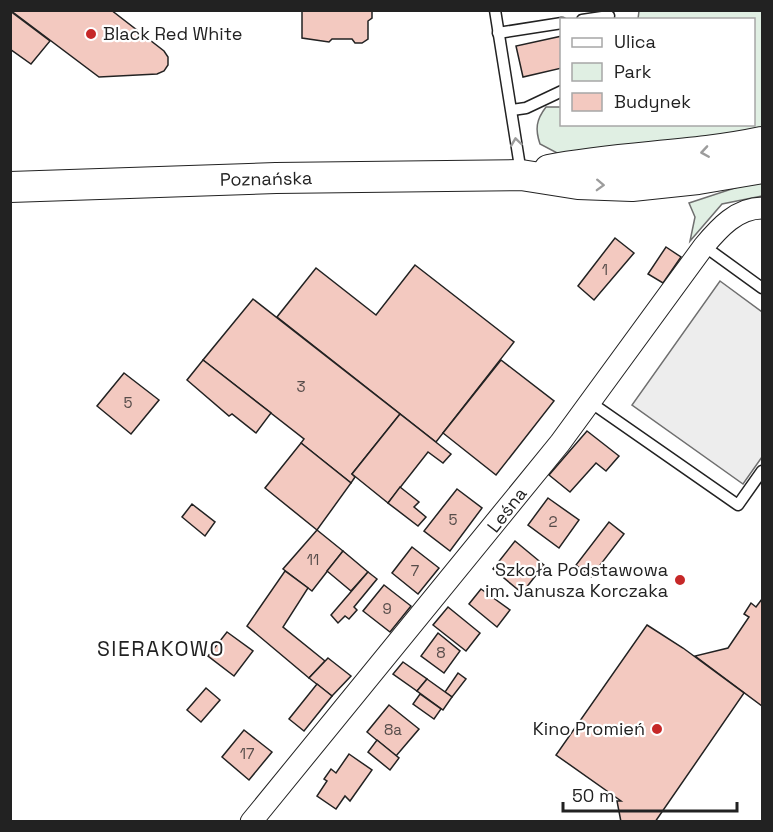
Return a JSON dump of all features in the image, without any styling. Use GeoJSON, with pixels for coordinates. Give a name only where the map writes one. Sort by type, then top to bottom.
{"type":"FeatureCollection","features":[{"type":"Feature","properties":{"kind":"main road","name":"Poznańska"},"geometry":{"type":"LineString","coordinates":[[521,175],[574,165],[696,154],[762,142]]}},
{"type":"Feature","properties":{"kind":"main road","name":"Poznańska"},"geometry":{"type":"LineString","coordinates":[[10,187],[276,178],[521,175],[578,184],[632,186],[698,179],[762,168]]}},
{"type":"Feature","properties":{"kind":"street","name":"Leśna"},"geometry":{"type":"LineString","coordinates":[[251,822],[480,544],[590,402],[704,246],[732,218],[752,208],[762,208]]}},
{"type":"Feature","properties":{"kind":"lane"},"geometry":{"type":"LineString","coordinates":[[495,10],[521,175]]}},
{"type":"Feature","properties":{"kind":"lane"},"geometry":{"type":"LineString","coordinates":[[593,18],[609,15]]}},
{"type":"Feature","properties":{"kind":"lane"},"geometry":{"type":"LineString","coordinates":[[498,33],[560,23]]}},
{"type":"Feature","properties":{"kind":"lane"},"geometry":{"type":"LineString","coordinates":[[512,110],[526,108],[560,91]]}},
{"type":"Feature","properties":{"kind":"lane"},"geometry":{"type":"LineString","coordinates":[[704,246],[762,288]]}},
{"type":"Feature","properties":{"kind":"lane"},"geometry":{"type":"LineString","coordinates":[[590,402],[738,505],[762,471]]}},
{"type":"Feature","properties":{"kind":"green space"},"geometry":{"type":"Polygon","coordinates":[[[639,11],[762,11],[762,134],[559,154],[540,144],[537,125],[546,107],[560,107],[560,126],[755,126],[755,18],[638,18],[639,11]]]}},
{"type":"Feature","properties":{"kind":"green space"},"geometry":{"type":"Polygon","coordinates":[[[762,179],[762,196],[722,204],[690,241],[695,217],[689,203],[762,179]]]}},
{"type":"Feature","properties":{"kind":"shaded area"},"geometry":{"type":"Polygon","coordinates":[[[720,281],[762,312],[762,457],[743,484],[632,405],[720,281]]]}},
{"type":"Feature","properties":{"kind":"building"},"geometry":{"type":"Polygon","coordinates":[[[10,10],[111,10],[164,51],[168,57],[168,65],[164,71],[157,74],[99,77],[10,10]]]}},
{"type":"Feature","properties":{"kind":"building"},"geometry":{"type":"Polygon","coordinates":[[[302,10],[372,10],[372,18],[368,21],[368,39],[362,43],[355,43],[352,39],[332,39],[329,42],[302,38],[302,10]]]}},
{"type":"Feature","properties":{"kind":"building"},"geometry":{"type":"Polygon","coordinates":[[[10,11],[50,41],[31,64],[10,49],[10,11]]]}},
{"type":"Feature","properties":{"kind":"building"},"geometry":{"type":"Polygon","coordinates":[[[560,36],[560,68],[523,77],[516,46],[560,36]]]}},
{"type":"Feature","properties":{"kind":"building"},"geometry":{"type":"Polygon","coordinates":[[[615,238],[634,253],[594,300],[578,286],[615,238]]]}},
{"type":"Feature","properties":{"kind":"building"},"geometry":{"type":"Polygon","coordinates":[[[666,247],[681,257],[663,283],[648,274],[666,247]]]}},
{"type":"Feature","properties":{"kind":"building"},"geometry":{"type":"Polygon","coordinates":[[[415,265],[514,342],[436,442],[277,317],[316,268],[376,315],[415,265]]]}},
{"type":"Feature","properties":{"kind":"building"},"geometry":{"type":"Polygon","coordinates":[[[253,299],[400,414],[352,474],[355,477],[351,483],[301,443],[304,439],[203,360],[253,299]]]}},
{"type":"Feature","properties":{"kind":"building"},"geometry":{"type":"Polygon","coordinates":[[[203,360],[271,413],[256,433],[232,414],[229,416],[187,380],[203,360]]]}},
{"type":"Feature","properties":{"kind":"building"},"geometry":{"type":"Polygon","coordinates":[[[501,360],[554,401],[496,475],[443,433],[501,360]]]}},
{"type":"Feature","properties":{"kind":"building"},"geometry":{"type":"Polygon","coordinates":[[[124,373],[159,400],[131,434],[97,406],[124,373]]]}},
{"type":"Feature","properties":{"kind":"building"},"geometry":{"type":"Polygon","coordinates":[[[400,414],[451,454],[443,463],[428,452],[388,503],[352,474],[400,414]]]}},
{"type":"Feature","properties":{"kind":"building"},"geometry":{"type":"Polygon","coordinates":[[[587,431],[619,456],[606,471],[596,463],[570,492],[549,475],[587,431]]]}},
{"type":"Feature","properties":{"kind":"building"},"geometry":{"type":"Polygon","coordinates":[[[301,443],[351,483],[317,530],[265,488],[301,443]]]}},
{"type":"Feature","properties":{"kind":"building"},"geometry":{"type":"Polygon","coordinates":[[[400,487],[419,502],[414,507],[426,517],[418,526],[388,503],[400,487]]]}},
{"type":"Feature","properties":{"kind":"building"},"geometry":{"type":"Polygon","coordinates":[[[457,489],[482,508],[450,551],[424,531],[457,489]]]}},
{"type":"Feature","properties":{"kind":"building"},"geometry":{"type":"Polygon","coordinates":[[[548,498],[579,520],[559,548],[528,525],[548,498]]]}},
{"type":"Feature","properties":{"kind":"building"},"geometry":{"type":"Polygon","coordinates":[[[192,504],[215,522],[205,536],[182,517],[192,504]]]}},
{"type":"Feature","properties":{"kind":"building"},"geometry":{"type":"Polygon","coordinates":[[[609,522],[624,534],[591,577],[576,565],[609,522]]]}},
{"type":"Feature","properties":{"kind":"building"},"geometry":{"type":"Polygon","coordinates":[[[317,530],[343,551],[312,591],[283,569],[317,530]]]}},
{"type":"Feature","properties":{"kind":"building"},"geometry":{"type":"Polygon","coordinates":[[[515,541],[544,565],[522,593],[493,569],[515,541]]]}},
{"type":"Feature","properties":{"kind":"building"},"geometry":{"type":"Polygon","coordinates":[[[412,547],[439,568],[418,594],[392,573],[412,547]]]}},
{"type":"Feature","properties":{"kind":"building"},"geometry":{"type":"Polygon","coordinates":[[[343,551],[368,572],[351,591],[327,571],[343,551]]]}},
{"type":"Feature","properties":{"kind":"building"},"geometry":{"type":"Polygon","coordinates":[[[285,571],[308,588],[283,627],[325,661],[309,678],[247,626],[285,571]]]}},
{"type":"Feature","properties":{"kind":"building"},"geometry":{"type":"Polygon","coordinates":[[[368,572],[377,579],[354,607],[357,610],[349,619],[345,616],[338,623],[331,615],[368,572]]]}},
{"type":"Feature","properties":{"kind":"building"},"geometry":{"type":"Polygon","coordinates":[[[384,585],[411,606],[390,632],[363,611],[384,585]]]}},
{"type":"Feature","properties":{"kind":"building"},"geometry":{"type":"Polygon","coordinates":[[[481,589],[510,610],[497,627],[469,604],[481,589]]]}},
{"type":"Feature","properties":{"kind":"building"},"geometry":{"type":"Polygon","coordinates":[[[762,599],[762,706],[695,656],[728,648],[749,617],[744,614],[751,603],[756,607],[762,599]]]}},
{"type":"Feature","properties":{"kind":"building"},"geometry":{"type":"Polygon","coordinates":[[[448,607],[480,633],[466,651],[433,625],[448,607]]]}},
{"type":"Feature","properties":{"kind":"building"},"geometry":{"type":"Polygon","coordinates":[[[647,625],[683,648],[744,693],[655,822],[621,822],[617,801],[621,801],[556,755],[647,625]]]}},
{"type":"Feature","properties":{"kind":"building"},"geometry":{"type":"Polygon","coordinates":[[[227,632],[253,651],[234,676],[208,656],[227,632]]]}},
{"type":"Feature","properties":{"kind":"building"},"geometry":{"type":"Polygon","coordinates":[[[438,633],[460,651],[444,673],[421,656],[438,633]]]}},
{"type":"Feature","properties":{"kind":"building"},"geometry":{"type":"Polygon","coordinates":[[[328,658],[351,676],[332,696],[309,678],[328,658]]]}},
{"type":"Feature","properties":{"kind":"building"},"geometry":{"type":"Polygon","coordinates":[[[403,662],[427,679],[417,691],[393,674],[403,662]]]}},
{"type":"Feature","properties":{"kind":"building"},"geometry":{"type":"Polygon","coordinates":[[[458,673],[466,679],[452,697],[445,692],[458,673]]]}},
{"type":"Feature","properties":{"kind":"building"},"geometry":{"type":"Polygon","coordinates":[[[427,679],[452,697],[443,710],[417,691],[427,679]]]}},
{"type":"Feature","properties":{"kind":"building"},"geometry":{"type":"Polygon","coordinates":[[[317,684],[332,696],[304,731],[289,719],[317,684]]]}},
{"type":"Feature","properties":{"kind":"building"},"geometry":{"type":"Polygon","coordinates":[[[206,688],[220,700],[201,722],[187,710],[206,688]]]}},
{"type":"Feature","properties":{"kind":"building"},"geometry":{"type":"Polygon","coordinates":[[[420,694],[441,709],[434,719],[413,704],[420,694]]]}},
{"type":"Feature","properties":{"kind":"building"},"geometry":{"type":"Polygon","coordinates":[[[389,705],[419,729],[396,756],[367,732],[389,705]]]}},
{"type":"Feature","properties":{"kind":"building"},"geometry":{"type":"Polygon","coordinates":[[[244,730],[272,752],[249,780],[222,757],[244,730]]]}},
{"type":"Feature","properties":{"kind":"building"},"geometry":{"type":"Polygon","coordinates":[[[377,740],[399,758],[390,770],[368,752],[377,740]]]}},
{"type":"Feature","properties":{"kind":"building"},"geometry":{"type":"Polygon","coordinates":[[[349,754],[372,770],[350,801],[345,796],[336,809],[317,796],[327,781],[324,779],[331,769],[336,773],[349,754]]]}},
{"type":"Feature","properties":{"kind":"place","name":"Black Red White"},"geometry":{"type":"Point","coordinates":[91,34]}},
{"type":"Feature","properties":{"kind":"place","name":"Szkoła Podstawowa im. Janusza Korczaka"},"geometry":{"type":"Point","coordinates":[680,580]}},
{"type":"Feature","properties":{"kind":"place","name":"Kino Promień"},"geometry":{"type":"Point","coordinates":[657,729]}},
{"type":"Feature","properties":{"kind":"district","name":"SIERAKOWO"},"geometry":{"type":"Point","coordinates":[161,649]}}]}
